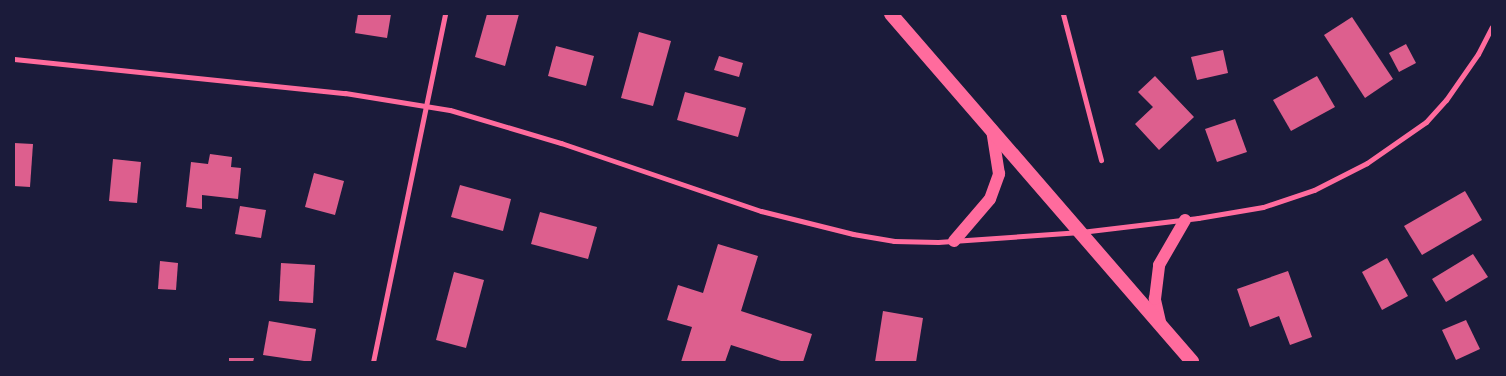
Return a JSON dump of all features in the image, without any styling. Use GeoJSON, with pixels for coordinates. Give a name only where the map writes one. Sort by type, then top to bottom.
{"type":"FeatureCollection","features":[{"type":"Feature","properties":{"kind":"highway"},"geometry":{"type":"LineString","coordinates":[[890,14],[1192,362]]}},
{"type":"Feature","properties":{"kind":"main road"},"geometry":{"type":"LineString","coordinates":[[954,241],[990,199],[999,174],[992,130]]}},
{"type":"Feature","properties":{"kind":"main road"},"geometry":{"type":"LineString","coordinates":[[1161,326],[1156,299],[1159,265],[1185,220]]}},
{"type":"Feature","properties":{"kind":"street"},"geometry":{"type":"LineString","coordinates":[[373,362],[445,14]]}},
{"type":"Feature","properties":{"kind":"street"},"geometry":{"type":"LineString","coordinates":[[1063,14],[1101,160]]}},
{"type":"Feature","properties":{"kind":"street"},"geometry":{"type":"LineString","coordinates":[[14,59],[345,93],[427,106],[561,142],[761,211],[853,234],[894,241],[954,241],[1080,232],[1185,220],[1263,207],[1314,190],[1392,148],[1426,122],[1446,100],[1478,54],[1492,27]]}},
{"type":"Feature","properties":{"kind":"building"},"geometry":{"type":"Polygon","coordinates":[[[358,14],[391,14],[387,38],[355,33],[358,14]]]}},
{"type":"Feature","properties":{"kind":"building"},"geometry":{"type":"Polygon","coordinates":[[[487,14],[519,14],[505,66],[475,57],[487,14]]]}},
{"type":"Feature","properties":{"kind":"building"},"geometry":{"type":"Polygon","coordinates":[[[1352,17],[1393,79],[1365,98],[1324,35],[1352,17]]]}},
{"type":"Feature","properties":{"kind":"building"},"geometry":{"type":"Polygon","coordinates":[[[639,32],[671,41],[653,106],[621,98],[639,32]]]}},
{"type":"Feature","properties":{"kind":"building"},"geometry":{"type":"Polygon","coordinates":[[[1406,44],[1416,63],[1399,72],[1389,53],[1406,44]]]}},
{"type":"Feature","properties":{"kind":"building"},"geometry":{"type":"Polygon","coordinates":[[[556,46],[594,56],[586,86],[548,76],[556,46]]]}},
{"type":"Feature","properties":{"kind":"building"},"geometry":{"type":"Polygon","coordinates":[[[1223,50],[1228,73],[1197,80],[1191,57],[1223,50]]]}},
{"type":"Feature","properties":{"kind":"building"},"geometry":{"type":"Polygon","coordinates":[[[719,56],[743,63],[739,77],[714,70],[719,56]]]}},
{"type":"Feature","properties":{"kind":"building"},"geometry":{"type":"Polygon","coordinates":[[[1155,76],[1194,117],[1159,150],[1135,124],[1153,107],[1138,92],[1155,76]]]}},
{"type":"Feature","properties":{"kind":"building"},"geometry":{"type":"Polygon","coordinates":[[[1317,76],[1335,107],[1291,131],[1273,100],[1317,76]]]}},
{"type":"Feature","properties":{"kind":"building"},"geometry":{"type":"Polygon","coordinates":[[[685,92],[746,108],[738,137],[677,120],[685,92]]]}},
{"type":"Feature","properties":{"kind":"building"},"geometry":{"type":"Polygon","coordinates":[[[1235,119],[1247,152],[1217,162],[1205,129],[1235,119]]]}},
{"type":"Feature","properties":{"kind":"building"},"geometry":{"type":"Polygon","coordinates":[[[14,143],[33,144],[30,187],[14,186],[14,143]]]}},
{"type":"Feature","properties":{"kind":"building"},"geometry":{"type":"Polygon","coordinates":[[[210,154],[232,157],[231,167],[241,168],[238,199],[202,195],[202,209],[186,207],[191,162],[208,164],[210,154]]]}},
{"type":"Feature","properties":{"kind":"building"},"geometry":{"type":"Polygon","coordinates":[[[113,159],[141,162],[137,203],[109,201],[113,159]]]}},
{"type":"Feature","properties":{"kind":"building"},"geometry":{"type":"Polygon","coordinates":[[[314,173],[344,181],[335,215],[305,207],[314,173]]]}},
{"type":"Feature","properties":{"kind":"building"},"geometry":{"type":"Polygon","coordinates":[[[460,185],[511,199],[503,231],[451,217],[460,185]]]}},
{"type":"Feature","properties":{"kind":"building"},"geometry":{"type":"Polygon","coordinates":[[[1465,191],[1482,220],[1422,255],[1404,226],[1465,191]]]}},
{"type":"Feature","properties":{"kind":"building"},"geometry":{"type":"Polygon","coordinates":[[[240,206],[266,210],[261,238],[235,234],[240,206]]]}},
{"type":"Feature","properties":{"kind":"building"},"geometry":{"type":"Polygon","coordinates":[[[540,212],[597,227],[588,259],[531,244],[540,212]]]}},
{"type":"Feature","properties":{"kind":"building"},"geometry":{"type":"Polygon","coordinates":[[[718,244],[758,256],[741,311],[812,334],[803,362],[784,362],[731,345],[725,362],[681,362],[692,327],[667,320],[678,285],[703,293],[718,244]]]}},
{"type":"Feature","properties":{"kind":"building"},"geometry":{"type":"Polygon","coordinates":[[[1473,254],[1488,277],[1446,302],[1432,279],[1473,254]]]}},
{"type":"Feature","properties":{"kind":"building"},"geometry":{"type":"Polygon","coordinates":[[[1387,258],[1408,296],[1382,310],[1362,272],[1387,258]]]}},
{"type":"Feature","properties":{"kind":"building"},"geometry":{"type":"Polygon","coordinates":[[[160,261],[178,263],[176,290],[158,289],[160,261]]]}},
{"type":"Feature","properties":{"kind":"building"},"geometry":{"type":"Polygon","coordinates":[[[281,263],[315,265],[313,303],[279,301],[281,263]]]}},
{"type":"Feature","properties":{"kind":"building"},"geometry":{"type":"Polygon","coordinates":[[[1288,271],[1312,337],[1290,345],[1279,316],[1250,327],[1237,289],[1288,271]]]}},
{"type":"Feature","properties":{"kind":"building"},"geometry":{"type":"Polygon","coordinates":[[[454,272],[484,280],[466,348],[436,340],[454,272]]]}},
{"type":"Feature","properties":{"kind":"building"},"geometry":{"type":"Polygon","coordinates":[[[883,311],[923,318],[916,362],[875,362],[883,311]]]}},
{"type":"Feature","properties":{"kind":"building"},"geometry":{"type":"Polygon","coordinates":[[[1466,320],[1480,349],[1456,360],[1442,330],[1466,320]]]}},
{"type":"Feature","properties":{"kind":"building"},"geometry":{"type":"Polygon","coordinates":[[[269,321],[316,329],[311,362],[263,355],[269,321]]]}},
{"type":"Feature","properties":{"kind":"building"},"geometry":{"type":"Polygon","coordinates":[[[229,358],[254,358],[253,362],[229,362],[229,358]]]}}]}
